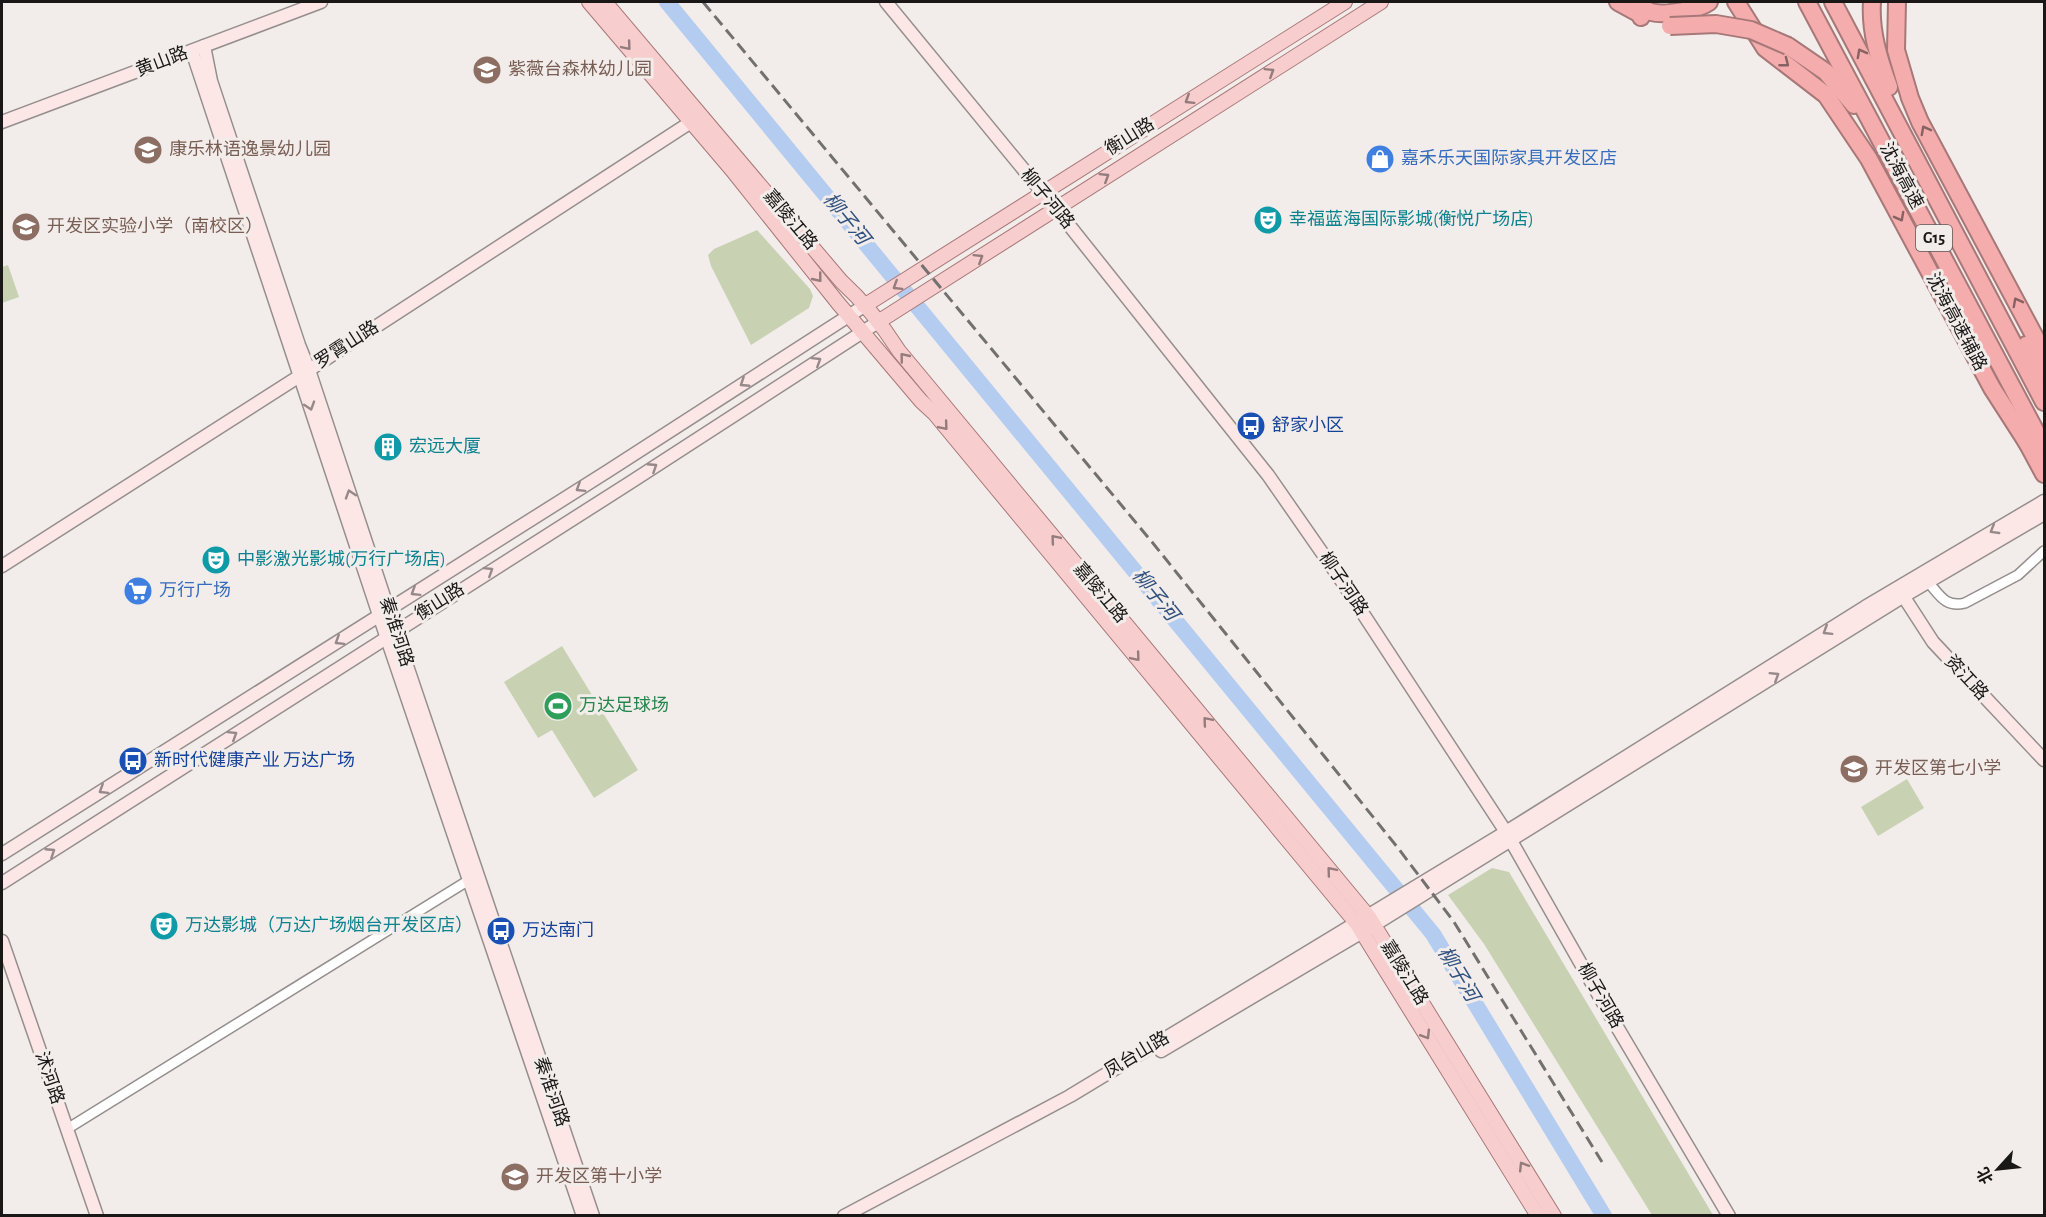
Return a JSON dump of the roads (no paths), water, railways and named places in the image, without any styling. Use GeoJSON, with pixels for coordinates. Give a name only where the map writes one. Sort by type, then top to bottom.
{"type":"FeatureCollection","features":[{"type":"Feature","properties":{"kind":"highway"},"geometry":{"type":"LineString","coordinates":[[1618,2],[1640,14],[1641,18],[1670,26],[1716,24],[1728,26],[1751,30],[1788,46],[1826,72],[1847,95],[1875,132],[1900,175]]}},
{"type":"Feature","properties":{"kind":"highway"},"geometry":{"type":"LineString","coordinates":[[1634,2],[1651,12],[1676,12],[1703,6],[1709,2]]}},
{"type":"Feature","properties":{"kind":"highway","name":"沈海高速辅路"},"geometry":{"type":"LineString","coordinates":[[1736,2],[1765,48],[1826,95],[1869,159],[1992,388],[2036,445]]}},
{"type":"Feature","properties":{"kind":"highway","name":"沈海高速"},"geometry":{"type":"LineString","coordinates":[[1807,2],[1932,235],[1981,348],[2036,445]]}},
{"type":"Feature","properties":{"kind":"highway","name":"沈海高速"},"geometry":{"type":"LineString","coordinates":[[1833,2],[2044,402]]}},
{"type":"Feature","properties":{"kind":"highway"},"geometry":{"type":"LineString","coordinates":[[1872,2],[1872,27],[1881,66],[1921,166]]}},
{"type":"Feature","properties":{"kind":"highway"},"geometry":{"type":"LineString","coordinates":[[1897,2],[1896,50],[1910,98],[1920,122],[2044,354]]}},
{"type":"Feature","properties":{"kind":"highway"},"geometry":{"type":"LineString","coordinates":[[1952,225],[2044,375]]}},
{"type":"Feature","properties":{"kind":"highway"},"geometry":{"type":"LineString","coordinates":[[2036,445],[2044,474]]}},
{"type":"Feature","properties":{"kind":"main road","name":"嘉陵江路"},"geometry":{"type":"LineString","coordinates":[[589,2],[921,401],[934,413],[1371,920],[1538,1215]]}},
{"type":"Feature","properties":{"kind":"main road","name":"嘉陵江路"},"geometry":{"type":"LineString","coordinates":[[605,2],[878,322],[1371,920],[1554,1215]]}},
{"type":"Feature","properties":{"kind":"main road","name":"衡山路"},"geometry":{"type":"LineString","coordinates":[[864,306],[1345,2]]}},
{"type":"Feature","properties":{"kind":"main road"},"geometry":{"type":"LineString","coordinates":[[878,322],[1381,2]]}},
{"type":"Feature","properties":{"kind":"street","name":"黄山路"},"geometry":{"type":"LineString","coordinates":[[2,122],[321,2]]}},
{"type":"Feature","properties":{"kind":"street","name":"柳子河路"},"geometry":{"type":"LineString","coordinates":[[886,2],[1055,208],[1268,475],[1341,580],[1509,836],[1610,1015],[1729,1215]]}},
{"type":"Feature","properties":{"kind":"street","name":"秦淮河路"},"geometry":{"type":"LineString","coordinates":[[204,46],[211,81],[299,345],[304,373]]}},
{"type":"Feature","properties":{"kind":"street","name":"秦淮河路"},"geometry":{"type":"LineString","coordinates":[[192,51],[593,1215]]}},
{"type":"Feature","properties":{"kind":"street","name":"罗霄山路"},"geometry":{"type":"LineString","coordinates":[[2,566],[691,122]]}},
{"type":"Feature","properties":{"kind":"street","name":"衡山路"},"geometry":{"type":"LineString","coordinates":[[2,854],[864,306]]}},
{"type":"Feature","properties":{"kind":"street","name":"衡山路"},"geometry":{"type":"LineString","coordinates":[[2,883],[878,322]]}},
{"type":"Feature","properties":{"kind":"street"},"geometry":{"type":"LineString","coordinates":[[1901,592],[2044,501]]}},
{"type":"Feature","properties":{"kind":"street"},"geometry":{"type":"LineString","coordinates":[[1901,592],[1928,582],[2044,514]]}},
{"type":"Feature","properties":{"kind":"street"},"geometry":{"type":"LineString","coordinates":[[1928,582],[1950,604],[1965,603],[2018,575],[2044,551]]}},
{"type":"Feature","properties":{"kind":"street","name":"凤台山路"},"geometry":{"type":"LineString","coordinates":[[861,1215],[1074,1102],[1509,836],[1901,592]]}},
{"type":"Feature","properties":{"kind":"street","name":"资江路"},"geometry":{"type":"LineString","coordinates":[[1901,592],[1933,642],[2044,760]]}},
{"type":"Feature","properties":{"kind":"street","name":"秦淮河路"},"geometry":{"type":"LineString","coordinates":[[391,633],[469,880],[584,1215]]}},
{"type":"Feature","properties":{"kind":"street"},"geometry":{"type":"LineString","coordinates":[[67,1129],[469,880]]}},
{"type":"Feature","properties":{"kind":"street","name":"凤台山路"},"geometry":{"type":"LineString","coordinates":[[844,1215],[1070,1096],[1371,920]]}},
{"type":"Feature","properties":{"kind":"street","name":"沭河路"},"geometry":{"type":"LineString","coordinates":[[2,941],[98,1215]]}},
{"type":"Feature","properties":{"kind":"waterway","name":"柳子河"},"geometry":{"type":"LineString","coordinates":[[667,2],[1433,934],[1604,1216]]}},
{"type":"Feature","properties":{"kind":"railway"},"geometry":{"type":"LineString","coordinates":[[703,2],[1152,542],[1398,848],[1454,922],[1602,1162]]}},
{"type":"Feature","properties":{"kind":"place","name":"紫薇台森林幼儿园"},"geometry":{"type":"Point","coordinates":[487,70]}},
{"type":"Feature","properties":{"kind":"place","name":"康乐林语逸景幼儿园"},"geometry":{"type":"Point","coordinates":[148,150]}},
{"type":"Feature","properties":{"kind":"place","name":"嘉禾乐天国际家具开发区店"},"geometry":{"type":"Point","coordinates":[1380,159]}},
{"type":"Feature","properties":{"kind":"place","name":"幸福蓝海国际影城(衡悦广场店)"},"geometry":{"type":"Point","coordinates":[1268,220]}},
{"type":"Feature","properties":{"kind":"place","name":"开发区实验小学（南校区）"},"geometry":{"type":"Point","coordinates":[26,227]}},
{"type":"Feature","properties":{"kind":"place","name":"舒家小区"},"geometry":{"type":"Point","coordinates":[1251,426]}},
{"type":"Feature","properties":{"kind":"place","name":"宏远大厦"},"geometry":{"type":"Point","coordinates":[388,447]}},
{"type":"Feature","properties":{"kind":"place","name":"中影激光影城(万行广场店)"},"geometry":{"type":"Point","coordinates":[216,560]}},
{"type":"Feature","properties":{"kind":"place","name":"万行广场"},"geometry":{"type":"Point","coordinates":[138,591]}},
{"type":"Feature","properties":{"kind":"place","name":"万达足球场"},"geometry":{"type":"Point","coordinates":[558,706]}},
{"type":"Feature","properties":{"kind":"place","name":"新时代健康产业 万达广场"},"geometry":{"type":"Point","coordinates":[133,761]}},
{"type":"Feature","properties":{"kind":"place","name":"开发区第七小学"},"geometry":{"type":"Point","coordinates":[1854,769]}},
{"type":"Feature","properties":{"kind":"place","name":"万达影城（万达广场烟台开发区店）"},"geometry":{"type":"Point","coordinates":[164,926]}},
{"type":"Feature","properties":{"kind":"place","name":"万达南门"},"geometry":{"type":"Point","coordinates":[501,931]}},
{"type":"Feature","properties":{"kind":"place","name":"开发区第十小学"},"geometry":{"type":"Point","coordinates":[515,1177]}}]}
